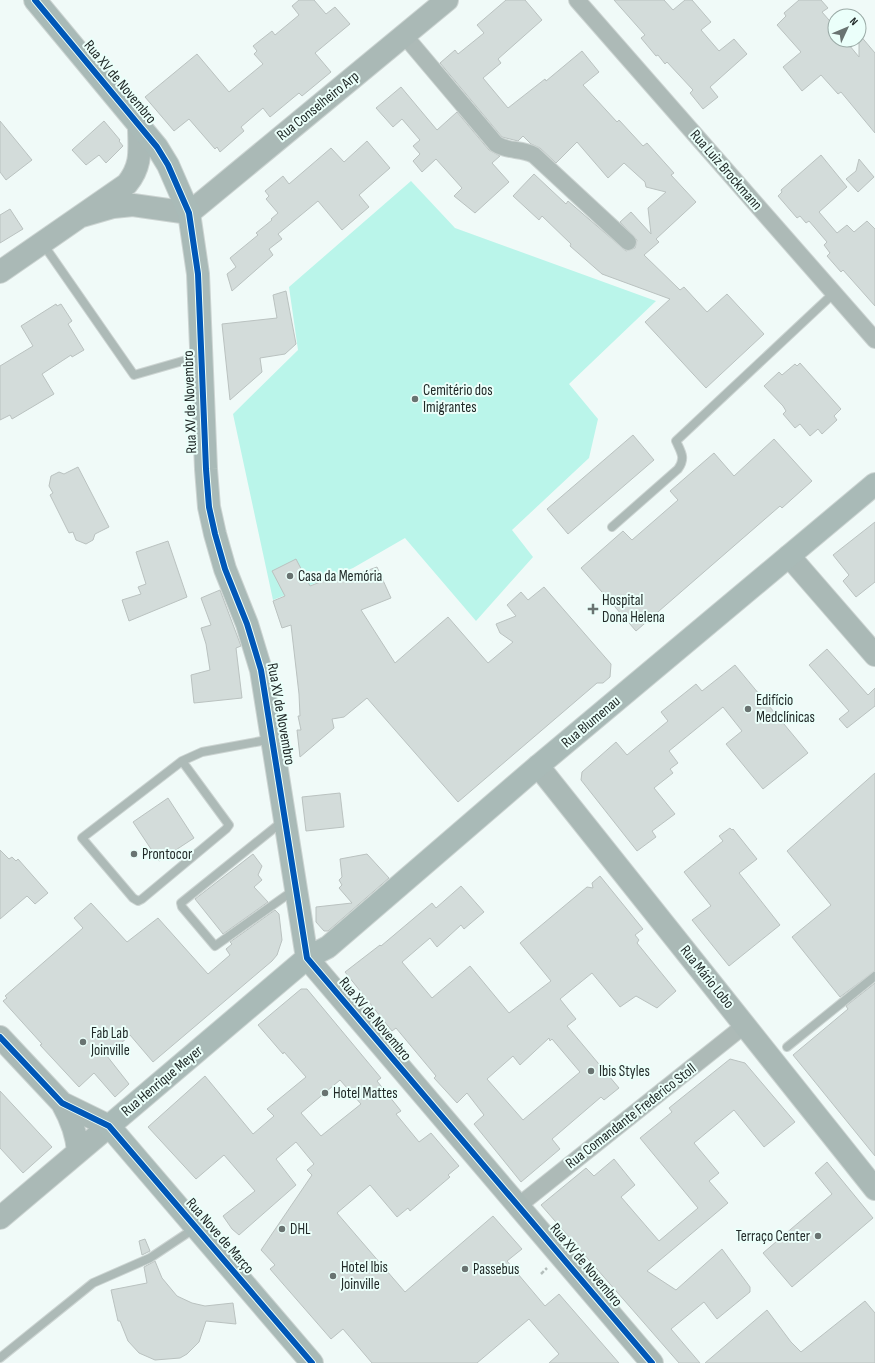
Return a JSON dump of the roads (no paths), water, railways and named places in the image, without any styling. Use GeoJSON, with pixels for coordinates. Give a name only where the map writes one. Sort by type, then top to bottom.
{"type":"FeatureCollection","features":[{"type":"Feature","properties":{"kind":"main road","name":"Rua XV de Novembro"},"geometry":{"type":"LineString","coordinates":[[35,0],[139,125],[168,165],[188,213],[198,274],[206,469],[209,507],[215,534],[226,569],[261,670],[307,958],[652,1363]]}},
{"type":"Feature","properties":{"kind":"main road","name":"Rua Conselheiro Arp"},"geometry":{"type":"LineString","coordinates":[[188,213],[447,0]]}},
{"type":"Feature","properties":{"kind":"main road"},"geometry":{"type":"LineString","coordinates":[[0,272],[127,184],[136,173],[139,162],[139,125]]}},
{"type":"Feature","properties":{"kind":"main road"},"geometry":{"type":"LineString","coordinates":[[82,216],[114,207],[133,205],[188,213]]}},
{"type":"Feature","properties":{"kind":"main road","name":"Rua Blumenau"},"geometry":{"type":"LineString","coordinates":[[307,958],[328,947],[538,766],[875,484]]}},
{"type":"Feature","properties":{"kind":"main road"},"geometry":{"type":"LineString","coordinates":[[789,556],[875,655]]}},
{"type":"Feature","properties":{"kind":"main road","name":"Rua Mário Lobo"},"geometry":{"type":"LineString","coordinates":[[538,766],[875,1189]]}},
{"type":"Feature","properties":{"kind":"main road","name":"Rua Henrique Meyer"},"geometry":{"type":"LineString","coordinates":[[0,1218],[307,958]]}},
{"type":"Feature","properties":{"kind":"main road"},"geometry":{"type":"LineString","coordinates":[[0,1037],[62,1103],[73,1126],[78,1152]]}},
{"type":"Feature","properties":{"kind":"main road"},"geometry":{"type":"LineString","coordinates":[[62,1103],[109,1126]]}},
{"type":"Feature","properties":{"kind":"main road","name":"Rua Nove de Março"},"geometry":{"type":"LineString","coordinates":[[109,1126],[312,1363]]}},
{"type":"Feature","properties":{"kind":"street","name":"Rua Luiz Brockmann"},"geometry":{"type":"LineString","coordinates":[[577,0],[875,340]]}},
{"type":"Feature","properties":{"kind":"street"},"geometry":{"type":"LineString","coordinates":[[404,35],[496,144],[507,150],[527,151],[534,155],[628,242]]}},
{"type":"Feature","properties":{"kind":"street","name":"Rua Comandante Frederico Stoll"},"geometry":{"type":"LineString","coordinates":[[518,1206],[745,1026]]}},
{"type":"Feature","properties":{"kind":"lane"},"geometry":{"type":"LineString","coordinates":[[42,243],[134,375],[201,356]]}},
{"type":"Feature","properties":{"kind":"lane"},"geometry":{"type":"LineString","coordinates":[[612,527],[678,469],[683,462],[683,456],[676,441],[834,293]]}},
{"type":"Feature","properties":{"kind":"lane"},"geometry":{"type":"LineString","coordinates":[[182,761],[228,825],[226,830],[166,882],[142,900],[138,901],[133,898],[82,838],[182,761],[202,752],[273,739]]}},
{"type":"Feature","properties":{"kind":"lane"},"geometry":{"type":"LineString","coordinates":[[284,821],[180,903],[215,946],[295,889]]}},
{"type":"Feature","properties":{"kind":"lane"},"geometry":{"type":"LineString","coordinates":[[787,1048],[875,976]]}},
{"type":"Feature","properties":{"kind":"lane"},"geometry":{"type":"LineString","coordinates":[[0,1358],[93,1283],[150,1258],[196,1227]]}},
{"type":"Feature","properties":{"kind":"place","name":"Cemitério dos Imigrantes"},"geometry":{"type":"Point","coordinates":[415,399]}},
{"type":"Feature","properties":{"kind":"place","name":"Casa da Memória"},"geometry":{"type":"Point","coordinates":[290,576]}},
{"type":"Feature","properties":{"kind":"place","name":"Hospital Dona Helena"},"geometry":{"type":"Point","coordinates":[593,609]}},
{"type":"Feature","properties":{"kind":"place","name":"Edifício Medclínicas"},"geometry":{"type":"Point","coordinates":[748,709]}},
{"type":"Feature","properties":{"kind":"place","name":"Prontocor"},"geometry":{"type":"Point","coordinates":[134,854]}},
{"type":"Feature","properties":{"kind":"place","name":"Fab Lab Joinville"},"geometry":{"type":"Point","coordinates":[83,1042]}},
{"type":"Feature","properties":{"kind":"place","name":"Ibis Styles"},"geometry":{"type":"Point","coordinates":[591,1071]}},
{"type":"Feature","properties":{"kind":"place","name":"Hotel Mattes"},"geometry":{"type":"Point","coordinates":[325,1093]}},
{"type":"Feature","properties":{"kind":"place","name":"DHL"},"geometry":{"type":"Point","coordinates":[282,1229]}},
{"type":"Feature","properties":{"kind":"place","name":"Terraço Center"},"geometry":{"type":"Point","coordinates":[818,1236]}},
{"type":"Feature","properties":{"kind":"place","name":"Passebus"},"geometry":{"type":"Point","coordinates":[465,1269]}},
{"type":"Feature","properties":{"kind":"place","name":"Hotel Ibis Joinville"},"geometry":{"type":"Point","coordinates":[333,1276]}}]}
